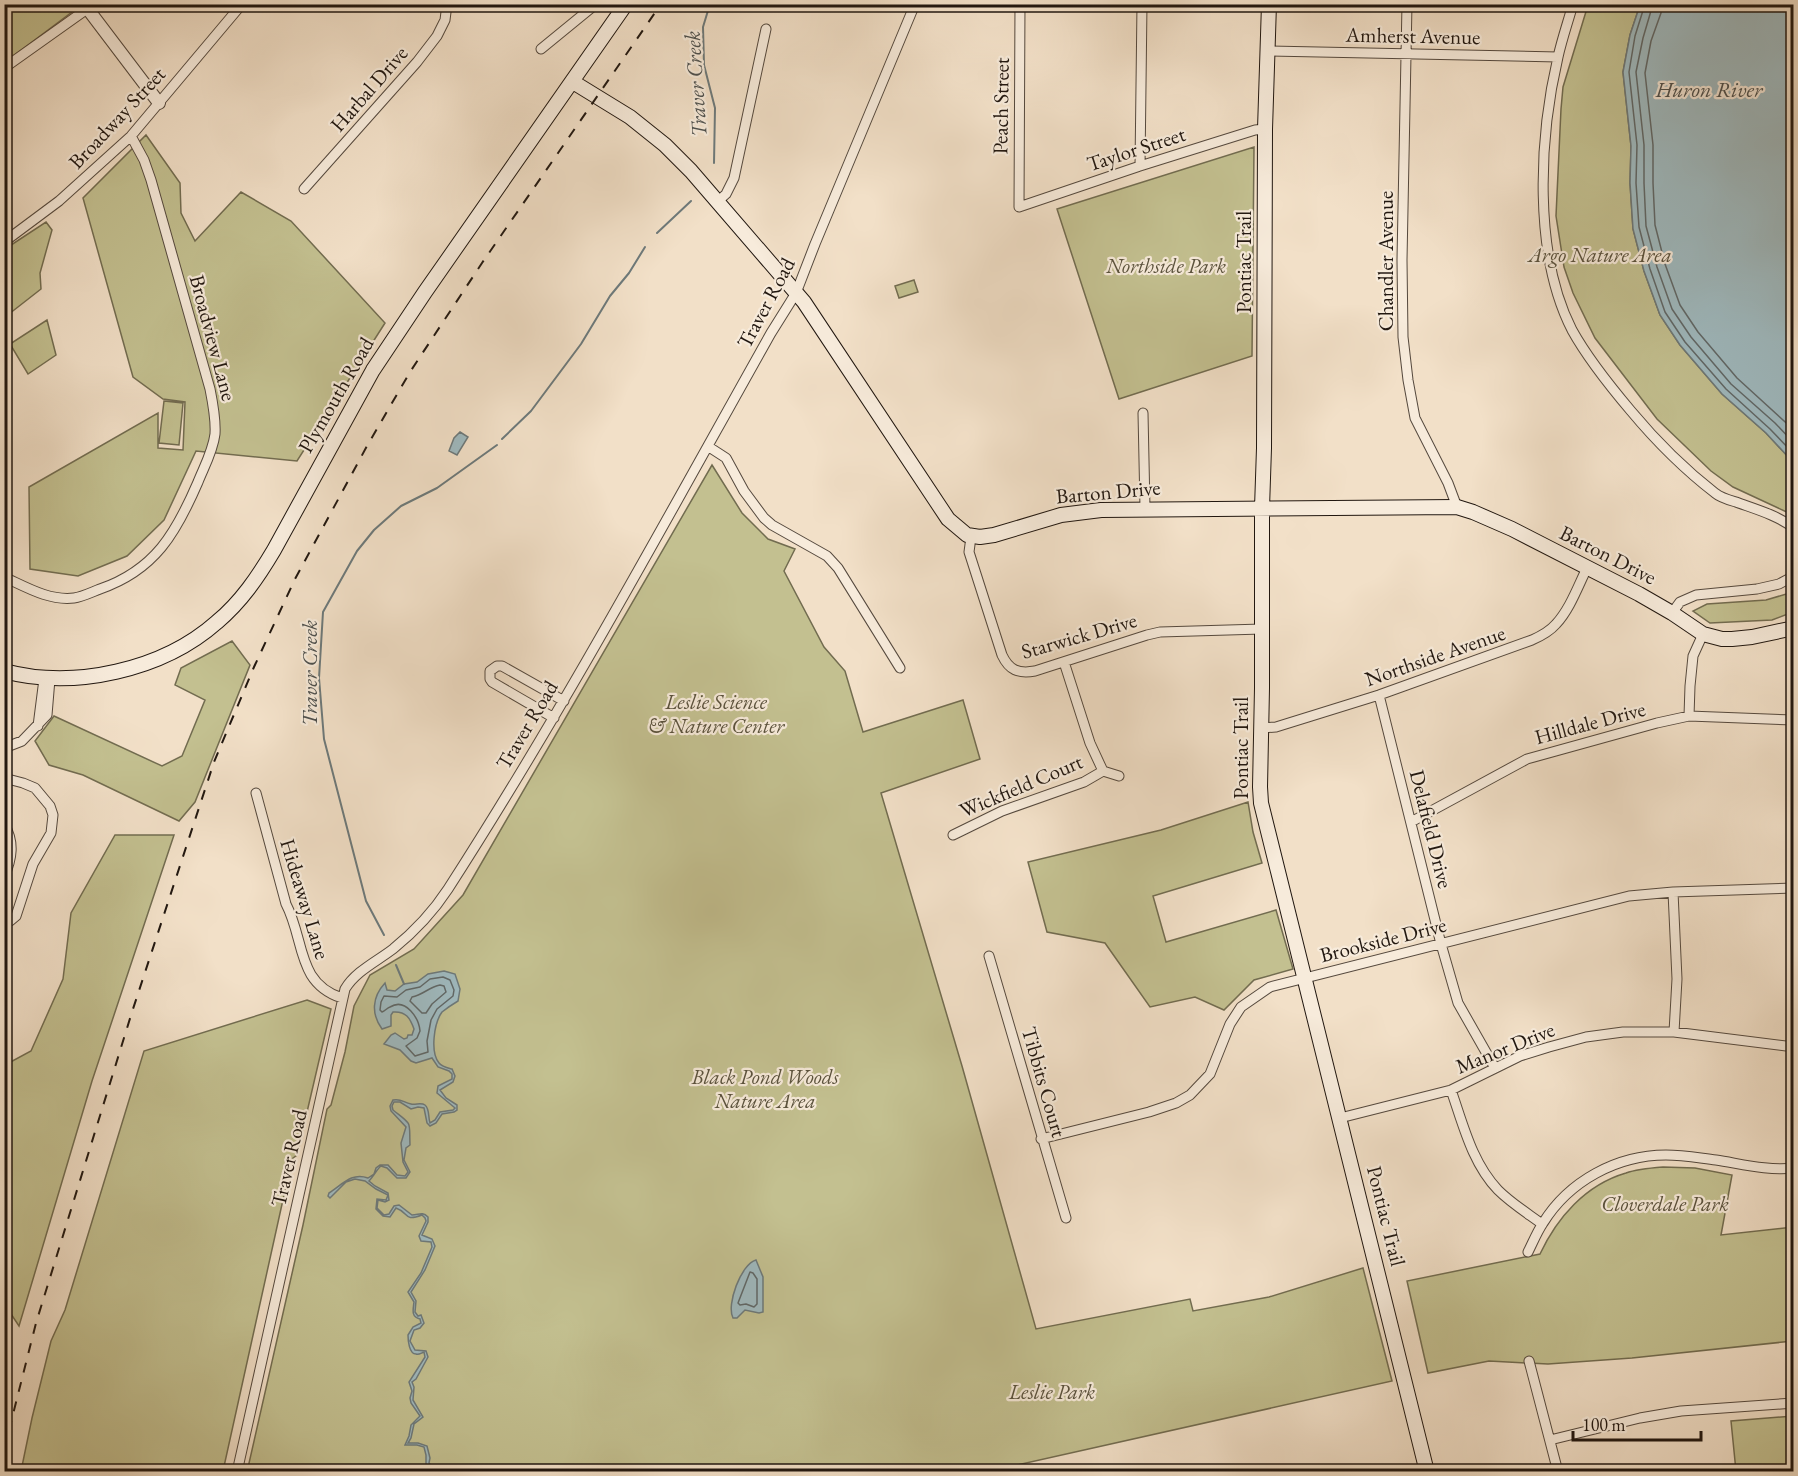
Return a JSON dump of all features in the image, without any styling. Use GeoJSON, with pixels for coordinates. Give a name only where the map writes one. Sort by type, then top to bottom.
{"type":"FeatureCollection","features":[{"type":"Feature","properties":{"kind":"main road","name":"Plymouth Road"},"geometry":{"type":"LineString","coordinates":[[4,671],[47,679],[94,676],[150,662],[176,650],[215,624],[247,591],[274,550],[372,370],[626,4]]}},
{"type":"Feature","properties":{"kind":"main road","name":"Pontiac Trail"},"geometry":{"type":"LineString","coordinates":[[1269,4],[1265,129],[1261,803],[1427,1472]]}},
{"type":"Feature","properties":{"kind":"main road"},"geometry":{"type":"LineString","coordinates":[[573,82],[612,104],[649,130],[691,171],[804,302],[948,519],[971,537]]}},
{"type":"Feature","properties":{"kind":"main road","name":"Barton Drive"},"geometry":{"type":"LineString","coordinates":[[971,537],[994,535],[1048,518],[1080,511],[1145,508],[1457,507],[1472,511],[1512,529],[1639,594],[1703,634],[1722,639],[1752,638],[1794,628]]}},
{"type":"Feature","properties":{"kind":"street","name":"Broadway Street"},"geometry":{"type":"LineString","coordinates":[[4,242],[59,201],[131,136],[242,4]]}},
{"type":"Feature","properties":{"kind":"street","name":"Harbal Drive"},"geometry":{"type":"LineString","coordinates":[[304,189],[417,62],[437,36],[445,20],[447,4]]}},
{"type":"Feature","properties":{"kind":"street"},"geometry":{"type":"LineString","coordinates":[[541,49],[596,4]]}},
{"type":"Feature","properties":{"kind":"street","name":"Traver Road"},"geometry":{"type":"LineString","coordinates":[[237,1472],[345,989],[355,976],[403,940],[441,901],[564,701],[796,293],[915,4]]}},
{"type":"Feature","properties":{"kind":"street","name":"Peach Street"},"geometry":{"type":"LineString","coordinates":[[1019,207],[1020,4]]}},
{"type":"Feature","properties":{"kind":"street"},"geometry":{"type":"LineString","coordinates":[[1140,166],[1142,4]]}},
{"type":"Feature","properties":{"kind":"street","name":"Chandler Avenue"},"geometry":{"type":"LineString","coordinates":[[1407,4],[1402,260],[1403,337],[1415,418],[1448,483],[1457,507]]}},
{"type":"Feature","properties":{"kind":"street"},"geometry":{"type":"LineString","coordinates":[[1573,4],[1558,57],[1545,138],[1544,214],[1551,265],[1572,330],[1602,376],[1650,433],[1695,478],[1718,496],[1759,511],[1794,528]]}},
{"type":"Feature","properties":{"kind":"street"},"geometry":{"type":"LineString","coordinates":[[4,68],[86,7],[159,104]]}},
{"type":"Feature","properties":{"kind":"street"},"geometry":{"type":"LineString","coordinates":[[717,202],[726,194],[734,178],[766,29]]}},
{"type":"Feature","properties":{"kind":"street","name":"Amherst Avenue"},"geometry":{"type":"LineString","coordinates":[[1269,51],[1558,57]]}},
{"type":"Feature","properties":{"kind":"street","name":"Taylor Street"},"geometry":{"type":"LineString","coordinates":[[1019,207],[1140,166],[1255,130],[1265,129]]}},
{"type":"Feature","properties":{"kind":"street","name":"Broadview Lane"},"geometry":{"type":"LineString","coordinates":[[4,577],[43,595],[74,598],[115,584],[140,570],[169,539],[190,501],[210,453],[215,428],[210,389],[151,180],[144,160],[131,136]]}},
{"type":"Feature","properties":{"kind":"street"},"geometry":{"type":"LineString","coordinates":[[1143,413],[1145,508]]}},
{"type":"Feature","properties":{"kind":"street"},"geometry":{"type":"LineString","coordinates":[[709,447],[726,458],[744,491],[764,518],[772,525],[827,556],[838,568],[900,668]]}},
{"type":"Feature","properties":{"kind":"street","name":"Starwick Drive"},"geometry":{"type":"LineString","coordinates":[[971,537],[969,552],[1002,655],[1012,670],[1023,673],[1160,632],[1262,628]]}},
{"type":"Feature","properties":{"kind":"street","name":"Northside Avenue"},"geometry":{"type":"LineString","coordinates":[[1260,728],[1276,727],[1379,695],[1532,640],[1548,632],[1557,624],[1587,568]]}},
{"type":"Feature","properties":{"kind":"street"},"geometry":{"type":"LineString","coordinates":[[1672,613],[1680,602],[1696,595],[1757,589],[1779,584],[1794,576]]}},
{"type":"Feature","properties":{"kind":"street"},"geometry":{"type":"LineString","coordinates":[[1689,716],[1693,656],[1703,634]]}},
{"type":"Feature","properties":{"kind":"street","name":"Wickfield Court"},"geometry":{"type":"LineString","coordinates":[[1064,662],[1090,743],[1103,771]]}},
{"type":"Feature","properties":{"kind":"street"},"geometry":{"type":"LineString","coordinates":[[554,718],[492,682],[490,671],[497,666],[502,666],[564,701]]}},
{"type":"Feature","properties":{"kind":"street"},"geometry":{"type":"LineString","coordinates":[[4,748],[22,741],[47,715],[47,679]]}},
{"type":"Feature","properties":{"kind":"street","name":"Delafield Drive"},"geometry":{"type":"LineString","coordinates":[[1379,695],[1441,945],[1458,1004],[1495,1068]]}},
{"type":"Feature","properties":{"kind":"street","name":"Hilldale Drive"},"geometry":{"type":"LineString","coordinates":[[1411,822],[1527,759],[1657,723],[1689,716],[1794,720]]}},
{"type":"Feature","properties":{"kind":"street","name":"Wickfield Court"},"geometry":{"type":"LineString","coordinates":[[953,835],[1002,810],[1084,782],[1103,771],[1119,776]]}},
{"type":"Feature","properties":{"kind":"street"},"geometry":{"type":"LineString","coordinates":[[4,778],[35,788],[50,806],[53,815],[51,833],[33,864],[15,915],[10,921],[4,923]]}},
{"type":"Feature","properties":{"kind":"street","name":"Hideaway Lane"},"geometry":{"type":"LineString","coordinates":[[256,793],[286,904],[292,914],[308,972],[322,989],[342,998]]}},
{"type":"Feature","properties":{"kind":"street"},"geometry":{"type":"LineString","coordinates":[[4,824],[12,844],[11,860],[4,877]]}},
{"type":"Feature","properties":{"kind":"street","name":"Brookside Drive"},"geometry":{"type":"LineString","coordinates":[[1041,1139],[1149,1112],[1176,1103],[1190,1095],[1210,1074],[1230,1024],[1241,1007],[1270,987],[1629,896],[1673,892],[1794,888]]}},
{"type":"Feature","properties":{"kind":"street"},"geometry":{"type":"LineString","coordinates":[[1673,892],[1677,979],[1674,1032]]}},
{"type":"Feature","properties":{"kind":"street","name":"Tibbits Court"},"geometry":{"type":"LineString","coordinates":[[989,956],[1066,1218]]}},
{"type":"Feature","properties":{"kind":"street","name":"Manor Drive"},"geometry":{"type":"LineString","coordinates":[[1340,1118],[1451,1090],[1521,1056],[1586,1037],[1623,1032],[1674,1032],[1794,1047]]}},
{"type":"Feature","properties":{"kind":"street"},"geometry":{"type":"LineString","coordinates":[[1451,1090],[1474,1153],[1485,1174],[1505,1197],[1542,1224]]}},
{"type":"Feature","properties":{"kind":"street"},"geometry":{"type":"LineString","coordinates":[[1528,1252],[1542,1224],[1559,1202],[1578,1184],[1609,1166],[1631,1159],[1679,1155],[1768,1169],[1794,1168]]}},
{"type":"Feature","properties":{"kind":"street"},"geometry":{"type":"LineString","coordinates":[[1529,1361],[1558,1472]]}},
{"type":"Feature","properties":{"kind":"street"},"geometry":{"type":"LineString","coordinates":[[1550,1440],[1640,1418],[1681,1411],[1794,1403]]}},
{"type":"Feature","properties":{"kind":"green space"},"geometry":{"type":"Polygon","coordinates":[[[4,5],[72,5],[76,9],[12,57],[5,47],[4,5]]]}},
{"type":"Feature","properties":{"kind":"green space","name":"Argo Nature Area"},"geometry":{"type":"Polygon","coordinates":[[[1588,5],[1640,5],[1630,35],[1623,72],[1631,146],[1630,183],[1633,229],[1644,271],[1660,315],[1680,345],[1722,394],[1766,433],[1793,462],[1793,515],[1733,487],[1711,471],[1657,419],[1595,338],[1573,293],[1564,267],[1556,216],[1561,109],[1563,87],[1588,5]]]}},
{"type":"Feature","properties":{"kind":"green space"},"geometry":{"type":"Polygon","coordinates":[[[146,135],[180,183],[181,213],[195,241],[241,192],[291,221],[385,323],[297,461],[196,451],[164,520],[127,556],[78,576],[30,569],[29,487],[158,413],[158,448],[183,450],[185,402],[163,399],[133,377],[83,198],[146,135]]]}},
{"type":"Feature","properties":{"kind":"green space","name":"Northside Park"},"geometry":{"type":"Polygon","coordinates":[[[1254,147],[1252,356],[1119,399],[1057,209],[1254,147]]]}},
{"type":"Feature","properties":{"kind":"green space"},"geometry":{"type":"Polygon","coordinates":[[[46,222],[52,230],[40,273],[41,289],[9,314],[5,308],[5,249],[46,222]]]}},
{"type":"Feature","properties":{"kind":"green space"},"geometry":{"type":"Polygon","coordinates":[[[914,280],[918,292],[899,298],[895,286],[914,280]]]}},
{"type":"Feature","properties":{"kind":"green space"},"geometry":{"type":"Polygon","coordinates":[[[47,320],[56,355],[28,374],[10,344],[47,320]]]}},
{"type":"Feature","properties":{"kind":"green space"},"geometry":{"type":"Polygon","coordinates":[[[164,401],[183,403],[179,445],[159,443],[164,401]]]}},
{"type":"Feature","properties":{"kind":"green space"},"geometry":{"type":"Polygon","coordinates":[[[712,465],[742,513],[768,539],[795,549],[784,571],[824,647],[845,671],[863,732],[963,700],[980,759],[881,793],[962,1066],[1036,1329],[1190,1299],[1193,1311],[1269,1297],[1363,1268],[1392,1381],[990,1471],[247,1472],[327,1109],[331,1105],[345,1052],[354,1006],[370,975],[414,949],[463,895],[712,465]]]}},
{"type":"Feature","properties":{"kind":"green space"},"geometry":{"type":"Polygon","coordinates":[[[1793,592],[1793,612],[1772,620],[1710,623],[1693,611],[1707,604],[1766,600],[1793,592]]]}},
{"type":"Feature","properties":{"kind":"green space"},"geometry":{"type":"Polygon","coordinates":[[[232,641],[250,665],[195,802],[179,821],[83,775],[49,765],[35,741],[54,716],[162,766],[182,756],[205,700],[175,685],[181,668],[232,641]]]}},
{"type":"Feature","properties":{"kind":"green space"},"geometry":{"type":"Polygon","coordinates":[[[1248,802],[1253,832],[1262,863],[1153,896],[1166,942],[1276,910],[1293,969],[1254,980],[1224,1010],[1195,997],[1150,1007],[1105,943],[1047,932],[1028,862],[1161,830],[1248,802]]]}},
{"type":"Feature","properties":{"kind":"green space"},"geometry":{"type":"Polygon","coordinates":[[[115,835],[174,835],[92,1081],[19,1326],[5,1305],[5,1065],[31,1051],[63,979],[71,913],[115,835]]]}},
{"type":"Feature","properties":{"kind":"green space"},"geometry":{"type":"Polygon","coordinates":[[[307,1000],[331,1009],[297,1155],[292,1159],[223,1471],[21,1471],[51,1341],[65,1310],[144,1051],[307,1000]]]}},
{"type":"Feature","properties":{"kind":"green space","name":"Cloverdale Park"},"geometry":{"type":"Polygon","coordinates":[[[1663,1167],[1695,1168],[1732,1175],[1721,1235],[1793,1227],[1793,1341],[1632,1358],[1548,1364],[1489,1361],[1428,1373],[1407,1281],[1540,1254],[1564,1216],[1585,1194],[1611,1178],[1639,1170],[1663,1167]]]}},
{"type":"Feature","properties":{"kind":"green space"},"geometry":{"type":"Polygon","coordinates":[[[1793,1416],[1793,1471],[1736,1471],[1731,1421],[1793,1416]]]}},
{"type":"Feature","properties":{"kind":"water","name":"Huron River"},"geometry":{"type":"Polygon","coordinates":[[[1640,5],[1793,5],[1793,462],[1766,433],[1722,394],[1680,345],[1660,315],[1644,271],[1633,229],[1630,183],[1631,146],[1623,72],[1630,35],[1640,5]]]}},
{"type":"Feature","properties":{"kind":"water"},"geometry":{"type":"Polygon","coordinates":[[[460,432],[468,437],[457,455],[449,451],[454,438],[460,432]]]}},
{"type":"Feature","properties":{"kind":"water"},"geometry":{"type":"Polygon","coordinates":[[[444,971],[455,974],[460,989],[458,1001],[442,1012],[439,1017],[434,1045],[439,1063],[452,1069],[455,1076],[453,1082],[440,1090],[446,1098],[457,1105],[457,1110],[442,1114],[436,1123],[430,1126],[427,1123],[424,1108],[411,1109],[400,1102],[394,1102],[393,1110],[409,1124],[410,1145],[406,1148],[404,1160],[410,1172],[406,1178],[397,1178],[387,1168],[381,1166],[369,1181],[388,1193],[389,1200],[385,1202],[378,1200],[377,1208],[384,1215],[389,1214],[394,1206],[399,1205],[412,1215],[422,1214],[426,1215],[428,1222],[422,1235],[432,1239],[435,1246],[425,1270],[411,1292],[416,1301],[415,1312],[418,1316],[421,1315],[424,1323],[420,1328],[414,1330],[410,1341],[415,1350],[426,1351],[428,1357],[412,1382],[413,1400],[423,1417],[414,1424],[408,1443],[427,1446],[429,1463],[436,1471],[433,1471],[426,1467],[424,1447],[405,1445],[411,1425],[420,1416],[411,1403],[412,1391],[409,1382],[425,1357],[424,1352],[414,1353],[409,1346],[408,1335],[413,1327],[421,1323],[420,1319],[414,1315],[414,1302],[408,1292],[421,1273],[432,1247],[431,1242],[421,1241],[419,1236],[426,1221],[425,1218],[422,1215],[409,1217],[396,1208],[390,1217],[383,1216],[376,1209],[377,1199],[386,1200],[388,1195],[365,1181],[355,1179],[346,1182],[330,1198],[328,1196],[329,1193],[352,1178],[368,1178],[380,1165],[388,1165],[397,1175],[405,1176],[408,1172],[403,1162],[401,1143],[406,1127],[391,1111],[390,1106],[393,1100],[425,1105],[428,1109],[430,1123],[440,1112],[455,1108],[437,1093],[438,1086],[452,1079],[449,1071],[438,1067],[432,1058],[416,1063],[400,1050],[384,1044],[395,1033],[404,1039],[412,1035],[414,1029],[409,1019],[404,1014],[393,1012],[391,1026],[382,1029],[378,1023],[374,1006],[385,983],[387,990],[395,991],[404,984],[417,982],[428,974],[444,971]]]}},
{"type":"Feature","properties":{"kind":"water"},"geometry":{"type":"Polygon","coordinates":[[[756,1260],[763,1277],[763,1312],[745,1310],[737,1318],[733,1318],[731,1312],[736,1286],[745,1269],[756,1260]]]}},
{"type":"Feature","properties":{"kind":"waterway","name":"Traver Creek"},"geometry":{"type":"LineString","coordinates":[[710,4],[703,27],[704,65],[715,108],[714,163]]}},
{"type":"Feature","properties":{"kind":"waterway","name":"Traver Creek"},"geometry":{"type":"LineString","coordinates":[[657,233],[691,201]]}},
{"type":"Feature","properties":{"kind":"waterway","name":"Traver Creek"},"geometry":{"type":"LineString","coordinates":[[502,439],[531,411],[581,344],[610,296],[629,273],[645,247]]}},
{"type":"Feature","properties":{"kind":"waterway","name":"Traver Creek"},"geometry":{"type":"LineString","coordinates":[[384,935],[366,901],[324,739],[319,678],[323,612],[357,551],[374,530],[401,506],[437,488],[497,445]]}},
{"type":"Feature","properties":{"kind":"waterway","name":"Traver Creek"},"geometry":{"type":"LineString","coordinates":[[396,965],[404,984]]}},
{"type":"Feature","properties":{"kind":"railway"},"geometry":{"type":"LineString","coordinates":[[4,1450],[36,1323],[132,1012],[214,762],[254,667],[295,579],[410,372],[482,263],[661,4]]}},
{"type":"Feature","properties":{"kind":"park label","name":"Leslie Science & Nature Center"},"geometry":{"type":"Point","coordinates":[716,714]}},
{"type":"Feature","properties":{"kind":"park label","name":"Black Pond Woods Nature Area"},"geometry":{"type":"Point","coordinates":[765,1089]}},
{"type":"Feature","properties":{"kind":"park label","name":"Leslie Park"},"geometry":{"type":"Point","coordinates":[1052,1392]}}]}
